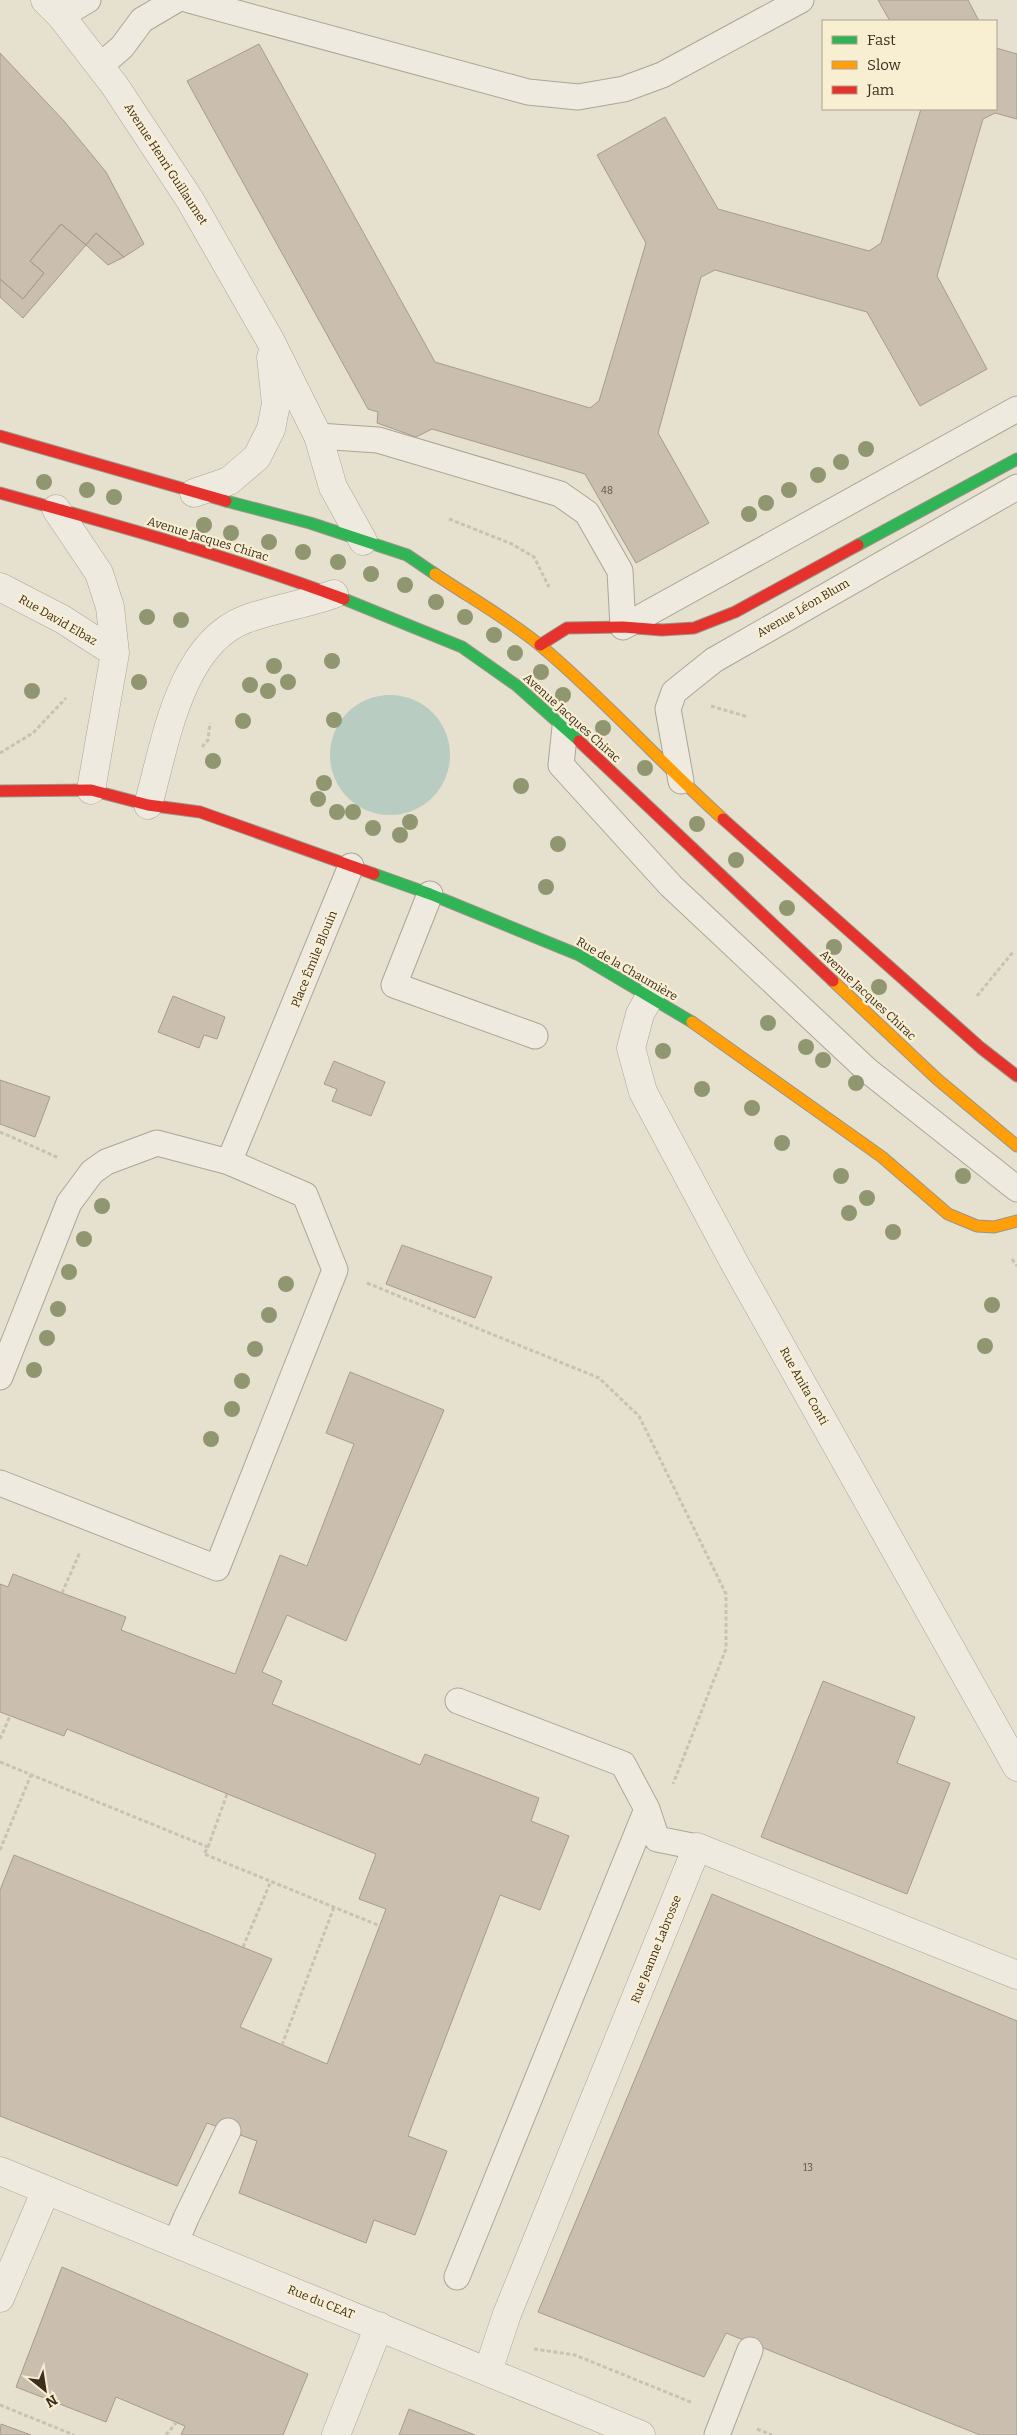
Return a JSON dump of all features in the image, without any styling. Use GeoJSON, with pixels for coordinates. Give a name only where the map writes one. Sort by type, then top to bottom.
{"type":"FeatureCollection","features":[{"type":"Feature","properties":{"kind":"main road"},"geometry":{"type":"LineString","coordinates":[[0,436],[194,493],[310,523],[407,555],[540,645],[591,691],[681,781],[981,1048],[1017,1076]]}},
{"type":"Feature","properties":{"kind":"main road"},"geometry":{"type":"LineString","coordinates":[[540,645],[567,628],[623,627],[662,630],[694,628],[735,612],[1017,459]]}},
{"type":"Feature","properties":{"kind":"main road","name":"Avenue Jacques Chirac"},"geometry":{"type":"LineString","coordinates":[[0,493],[151,535],[334,594],[462,647],[516,685],[565,727],[937,1079],[1017,1146]]}},
{"type":"Feature","properties":{"kind":"main road"},"geometry":{"type":"LineString","coordinates":[[0,790],[91,790],[148,806]]}},
{"type":"Feature","properties":{"kind":"main road","name":"Rue de la Chaumière"},"geometry":{"type":"LineString","coordinates":[[148,806],[200,812],[430,894],[579,955],[699,1026],[875,1152],[948,1214],[978,1226],[994,1227],[1017,1221]]}},
{"type":"Feature","properties":{"kind":"street","name":"Avenue Henri Guillaumet"},"geometry":{"type":"LineString","coordinates":[[52,8],[115,86],[190,200],[270,340],[318,436],[334,487],[363,541]]}},
{"type":"Feature","properties":{"kind":"street","name":"Avenue Henri Guillaumet"},"geometry":{"type":"LineString","coordinates":[[194,493],[229,480],[250,464],[257,457],[271,429],[276,404],[270,340]]}},
{"type":"Feature","properties":{"kind":"street"},"geometry":{"type":"LineString","coordinates":[[56,509],[99,573],[110,607],[115,654],[91,790]]}},
{"type":"Feature","properties":{"kind":"street","name":"Rue David Elbaz"},"geometry":{"type":"LineString","coordinates":[[0,587],[62,620],[115,654]]}},
{"type":"Feature","properties":{"kind":"street"},"geometry":{"type":"LineString","coordinates":[[148,806],[179,692],[194,665],[214,639],[244,620],[334,594]]}},
{"type":"Feature","properties":{"kind":"street","name":"Rue Anita Conti"},"geometry":{"type":"LineString","coordinates":[[650,996],[640,1014],[631,1048],[643,1092],[735,1264],[1017,1767]]}},
{"type":"Feature","properties":{"kind":"street"},"geometry":{"type":"LineString","coordinates":[[697,1848],[1017,1976]]}},
{"type":"Feature","properties":{"kind":"street","name":"Rue Jeanne Labrosse"},"geometry":{"type":"LineString","coordinates":[[488,2371],[507,2314],[697,1848]]}},
{"type":"Feature","properties":{"kind":"street","name":"Rue du CEAT"},"geometry":{"type":"LineString","coordinates":[[0,2171],[642,2435]]}},
{"type":"Feature","properties":{"kind":"street"},"geometry":{"type":"LineString","coordinates":[[0,2298],[46,2190]]}},
{"type":"Feature","properties":{"kind":"street"},"geometry":{"type":"LineString","coordinates":[[336,2435],[379,2326]]}},
{"type":"Feature","properties":{"kind":"lane"},"geometry":{"type":"LineString","coordinates":[[52,8],[88,0]]}},
{"type":"Feature","properties":{"kind":"lane"},"geometry":{"type":"LineString","coordinates":[[100,66],[122,47],[142,20],[176,0]]}},
{"type":"Feature","properties":{"kind":"lane"},"geometry":{"type":"LineString","coordinates":[[189,0],[528,92],[578,97],[624,90],[662,75],[801,0]]}},
{"type":"Feature","properties":{"kind":"lane"},"geometry":{"type":"LineString","coordinates":[[318,436],[378,440],[560,494],[587,513],[620,571],[623,627],[1017,409]]}},
{"type":"Feature","properties":{"kind":"lane","name":"Avenue Léon Blum"},"geometry":{"type":"LineString","coordinates":[[681,781],[668,709],[674,692],[714,660],[1017,487]]}},
{"type":"Feature","properties":{"kind":"lane"},"geometry":{"type":"LineString","coordinates":[[565,727],[561,765],[671,886],[867,1070],[1017,1189]]}},
{"type":"Feature","properties":{"kind":"lane","name":"Place Émile Blouin"},"geometry":{"type":"LineString","coordinates":[[230,1162],[351,866]]}},
{"type":"Feature","properties":{"kind":"lane"},"geometry":{"type":"LineString","coordinates":[[430,894],[394,985],[535,1036]]}},
{"type":"Feature","properties":{"kind":"lane"},"geometry":{"type":"LineString","coordinates":[[0,1377],[69,1203],[92,1172],[106,1162],[157,1143],[230,1162],[305,1195],[335,1270],[217,1568],[0,1483]]}},
{"type":"Feature","properties":{"kind":"lane"},"geometry":{"type":"LineString","coordinates":[[458,1701],[623,1764],[647,1809],[657,1839],[697,1848]]}},
{"type":"Feature","properties":{"kind":"lane"},"geometry":{"type":"LineString","coordinates":[[456,2276],[647,1809]]}},
{"type":"Feature","properties":{"kind":"lane"},"geometry":{"type":"LineString","coordinates":[[176,2242],[228,2131]]}},
{"type":"Feature","properties":{"kind":"lane"},"geometry":{"type":"LineString","coordinates":[[717,2435],[750,2350]]}},
{"type":"Feature","properties":{"kind":"path"},"geometry":{"type":"LineString","coordinates":[[449,519],[512,544],[534,557],[549,587]]}},
{"type":"Feature","properties":{"kind":"path"},"geometry":{"type":"LineString","coordinates":[[0,753],[33,733],[50,718],[66,698]]}},
{"type":"Feature","properties":{"kind":"path"},"geometry":{"type":"LineString","coordinates":[[706,705],[748,718]]}},
{"type":"Feature","properties":{"kind":"path"},"geometry":{"type":"LineString","coordinates":[[975,998],[1013,952]]}},
{"type":"Feature","properties":{"kind":"path"},"geometry":{"type":"LineString","coordinates":[[0,1132],[92,1172]]}},
{"type":"Feature","properties":{"kind":"path"},"geometry":{"type":"LineString","coordinates":[[335,1270],[599,1378],[640,1416],[726,1594],[726,1649],[668,1796],[647,1809]]}},
{"type":"Feature","properties":{"kind":"path"},"geometry":{"type":"LineString","coordinates":[[62,1592],[93,1519]]}},
{"type":"Feature","properties":{"kind":"path"},"geometry":{"type":"LineString","coordinates":[[0,1739],[10,1716]]}},
{"type":"Feature","properties":{"kind":"path"},"geometry":{"type":"LineString","coordinates":[[0,1762],[208,1847]]}},
{"type":"Feature","properties":{"kind":"path"},"geometry":{"type":"LineString","coordinates":[[0,1850],[31,1775]]}},
{"type":"Feature","properties":{"kind":"path"},"geometry":{"type":"LineString","coordinates":[[227,1794],[204,1854],[380,1926]]}},
{"type":"Feature","properties":{"kind":"path"},"geometry":{"type":"LineString","coordinates":[[243,1947],[271,1882]]}},
{"type":"Feature","properties":{"kind":"path"},"geometry":{"type":"LineString","coordinates":[[282,2045],[334,1907]]}},
{"type":"Feature","properties":{"kind":"path"},"geometry":{"type":"LineString","coordinates":[[0,2405],[74,2435]]}},
{"type":"Feature","properties":{"kind":"path"},"geometry":{"type":"LineString","coordinates":[[166,2435],[176,2422]]}},
{"type":"Feature","properties":{"kind":"shaded area"},"geometry":{"type":"Polygon","coordinates":[[[390,695],[413,699],[433,712],[446,732],[450,755],[446,778],[433,798],[413,811],[390,815],[367,811],[347,798],[334,778],[330,755],[334,732],[347,712],[367,699],[390,695]]]}},
{"type":"Feature","properties":{"kind":"building"},"geometry":{"type":"Polygon","coordinates":[[[878,0],[968,0],[978,20],[889,20],[878,0]]]}},
{"type":"Feature","properties":{"kind":"building"},"geometry":{"type":"Polygon","coordinates":[[[259,44],[435,362],[590,408],[599,401],[646,243],[597,155],[665,117],[718,209],[869,251],[881,243],[921,110],[997,110],[997,48],[1017,54],[1017,119],[995,113],[983,119],[937,276],[987,369],[920,406],[867,312],[715,270],[701,277],[658,433],[709,523],[636,563],[585,474],[432,429],[416,437],[377,423],[378,412],[368,409],[187,81],[259,44]]]}},
{"type":"Feature","properties":{"kind":"building"},"geometry":{"type":"Polygon","coordinates":[[[0,53],[64,121],[106,172],[144,244],[124,257],[96,233],[86,245],[61,224],[30,261],[44,273],[23,299],[0,279],[0,53]]]}},
{"type":"Feature","properties":{"kind":"building"},"geometry":{"type":"Polygon","coordinates":[[[61,224],[86,245],[23,318],[0,297],[0,279],[23,299],[44,273],[30,261],[61,224]]]}},
{"type":"Feature","properties":{"kind":"building"},"geometry":{"type":"Polygon","coordinates":[[[96,233],[124,257],[108,265],[86,245],[96,233]]]}},
{"type":"Feature","properties":{"kind":"building"},"geometry":{"type":"Polygon","coordinates":[[[173,996],[225,1017],[217,1039],[204,1035],[199,1048],[158,1032],[173,996]]]}},
{"type":"Feature","properties":{"kind":"building"},"geometry":{"type":"Polygon","coordinates":[[[334,1061],[385,1082],[371,1116],[332,1101],[337,1089],[324,1084],[334,1061]]]}},
{"type":"Feature","properties":{"kind":"building"},"geometry":{"type":"Polygon","coordinates":[[[0,1080],[50,1097],[35,1137],[0,1124],[0,1080]]]}},
{"type":"Feature","properties":{"kind":"building"},"geometry":{"type":"Polygon","coordinates":[[[402,1245],[492,1277],[475,1318],[386,1284],[402,1245]]]}},
{"type":"Feature","properties":{"kind":"building"},"geometry":{"type":"Polygon","coordinates":[[[350,1372],[444,1410],[346,1641],[287,1615],[262,1672],[282,1681],[272,1704],[420,1765],[425,1754],[539,1798],[531,1821],[569,1836],[540,1910],[500,1895],[408,2136],[447,2151],[415,2235],[374,2220],[366,2243],[239,2193],[257,2141],[207,2123],[177,2186],[0,2116],[0,1890],[14,1855],[272,1959],[240,2027],[327,2064],[386,1909],[359,1899],[376,1854],[67,1729],[64,1736],[0,1712],[0,1584],[8,1587],[13,1574],[126,1617],[121,1630],[235,1674],[280,1555],[307,1566],[354,1444],[326,1433],[350,1372]]]}},
{"type":"Feature","properties":{"kind":"building"},"geometry":{"type":"Polygon","coordinates":[[[823,1681],[915,1717],[897,1763],[950,1783],[907,1894],[761,1837],[823,1681]]]}},
{"type":"Feature","properties":{"kind":"building"},"geometry":{"type":"Polygon","coordinates":[[[712,1894],[1017,2021],[1017,2435],[980,2435],[726,2333],[704,2377],[538,2312],[712,1894]]]}},
{"type":"Feature","properties":{"kind":"building"},"geometry":{"type":"Polygon","coordinates":[[[62,2267],[308,2374],[283,2435],[181,2435],[185,2426],[116,2397],[106,2422],[16,2387],[62,2267]]]}},
{"type":"Feature","properties":{"kind":"building"},"geometry":{"type":"Polygon","coordinates":[[[409,2409],[475,2435],[399,2435],[409,2409]]]}},
{"type":"Feature","properties":{"kind":"building"},"geometry":{"type":"Polygon","coordinates":[[[1,2424],[31,2435],[0,2435],[1,2424]]]}},
{"type":"Feature","properties":{"kind":"traffic: fast"},"geometry":{"type":"LineString","coordinates":[[858,545],[1017,459]]}},
{"type":"Feature","properties":{"kind":"traffic: fast"},"geometry":{"type":"LineString","coordinates":[[226,501],[310,523],[407,555],[435,574]]}},
{"type":"Feature","properties":{"kind":"traffic: fast"},"geometry":{"type":"LineString","coordinates":[[344,599],[462,647],[516,685],[579,741]]}},
{"type":"Feature","properties":{"kind":"traffic: fast"},"geometry":{"type":"LineString","coordinates":[[374,874],[430,894],[579,955],[692,1022]]}},
{"type":"Feature","properties":{"kind":"traffic: slow"},"geometry":{"type":"LineString","coordinates":[[435,574],[503,618],[541,646],[588,688],[723,819]]}},
{"type":"Feature","properties":{"kind":"traffic: slow"},"geometry":{"type":"LineString","coordinates":[[833,981],[937,1079],[1017,1146]]}},
{"type":"Feature","properties":{"kind":"traffic: slow"},"geometry":{"type":"LineString","coordinates":[[692,1022],[882,1157],[948,1214],[977,1226],[994,1227],[1017,1221]]}},
{"type":"Feature","properties":{"kind":"traffic: jam"},"geometry":{"type":"LineString","coordinates":[[0,436],[226,501]]}},
{"type":"Feature","properties":{"kind":"traffic: jam"},"geometry":{"type":"LineString","coordinates":[[0,493],[217,555],[344,599]]}},
{"type":"Feature","properties":{"kind":"traffic: jam"},"geometry":{"type":"LineString","coordinates":[[540,645],[567,628],[623,627],[662,630],[694,628],[735,612],[858,545]]}},
{"type":"Feature","properties":{"kind":"traffic: jam"},"geometry":{"type":"LineString","coordinates":[[579,741],[833,981]]}},
{"type":"Feature","properties":{"kind":"traffic: jam"},"geometry":{"type":"LineString","coordinates":[[0,791],[91,790],[148,805],[200,812],[374,874]]}},
{"type":"Feature","properties":{"kind":"traffic: jam"},"geometry":{"type":"LineString","coordinates":[[723,819],[981,1048],[1017,1076]]}}]}
